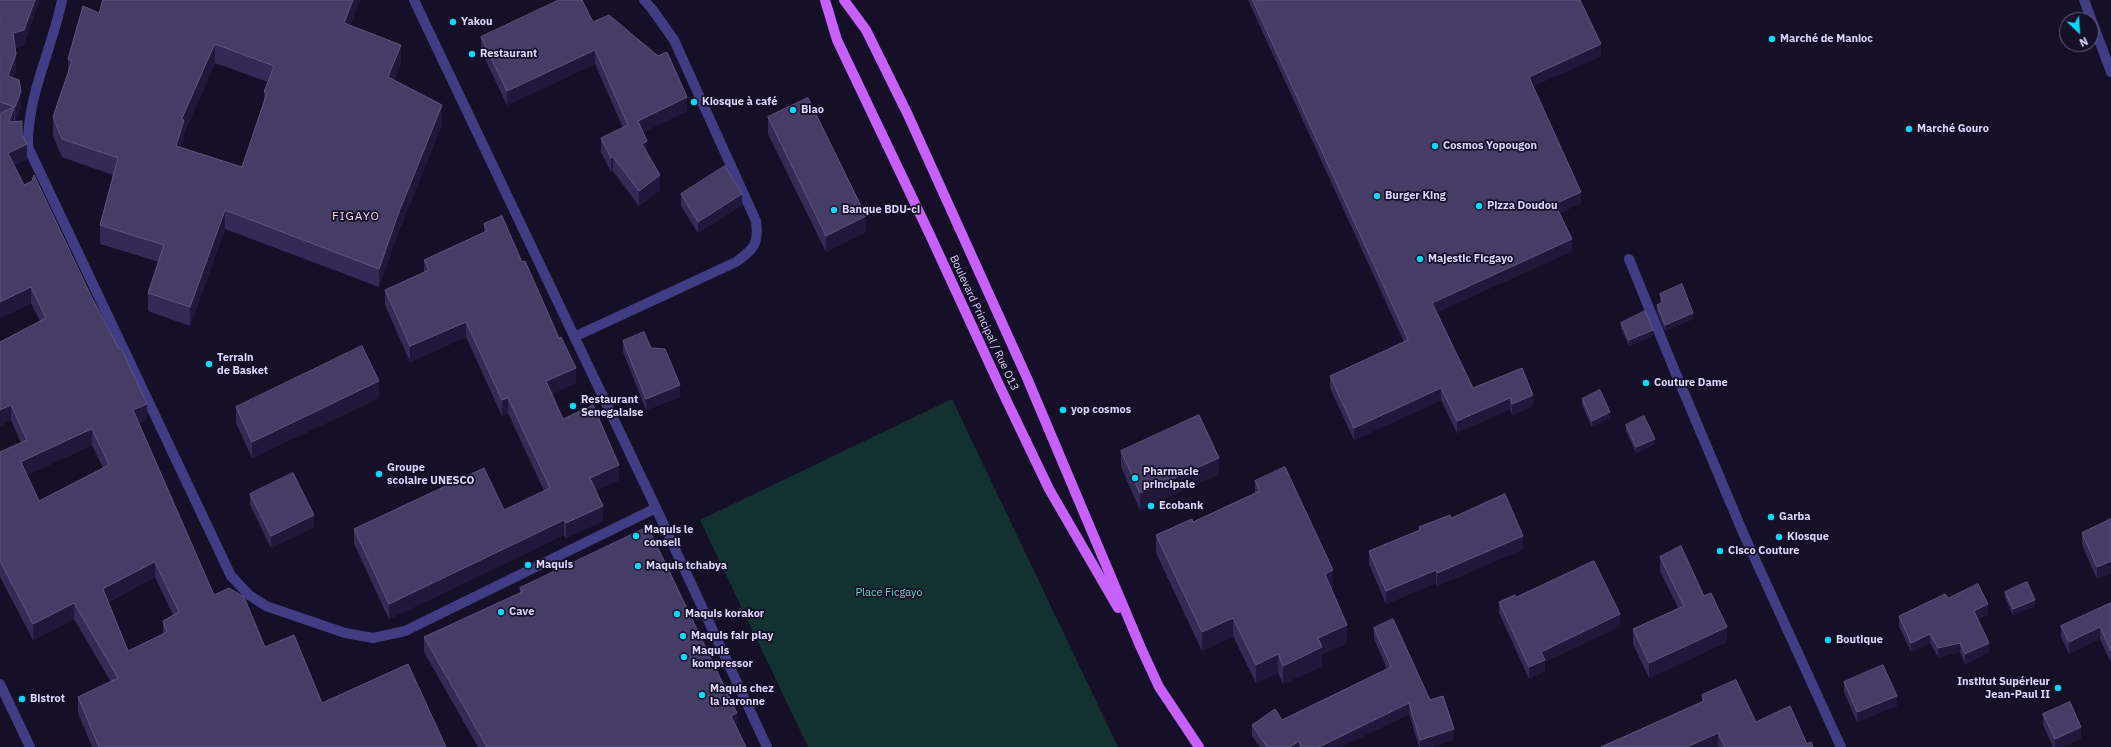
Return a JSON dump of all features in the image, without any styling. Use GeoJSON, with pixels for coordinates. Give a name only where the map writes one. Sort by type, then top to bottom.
{"type":"FeatureCollection","features":[{"type":"Feature","properties":{"kind":"main road","name":"Boulevard Principal / Rue O13"},"geometry":{"type":"LineString","coordinates":[[825,0],[837,40],[1049,489],[1141,648]]}},
{"type":"Feature","properties":{"kind":"main road","name":"Boulevard Principal / Rue O13"},"geometry":{"type":"LineString","coordinates":[[844,0],[866,30],[908,115],[1026,378],[1159,687],[1199,747]]}},
{"type":"Feature","properties":{"kind":"street"},"geometry":{"type":"LineString","coordinates":[[62,0],[32,104],[28,126],[28,147],[231,576],[249,595],[266,606],[345,633],[373,638],[405,631],[656,508]]}},
{"type":"Feature","properties":{"kind":"street"},"geometry":{"type":"LineString","coordinates":[[414,0],[656,508],[767,747]]}},
{"type":"Feature","properties":{"kind":"street"},"geometry":{"type":"LineString","coordinates":[[574,337],[736,262],[751,251],[758,237],[756,221],[674,40],[644,0]]}},
{"type":"Feature","properties":{"kind":"street"},"geometry":{"type":"LineString","coordinates":[[2084,0],[2110,66]]}},
{"type":"Feature","properties":{"kind":"street"},"geometry":{"type":"LineString","coordinates":[[1629,258],[1744,535],[1841,747]]}},
{"type":"Feature","properties":{"kind":"street"},"geometry":{"type":"LineString","coordinates":[[0,684],[30,747]]}},
{"type":"Feature","properties":{"kind":"green space","name":"Place Ficgayo"},"geometry":{"type":"Polygon","coordinates":[[[952,399],[1118,747],[808,747],[700,520],[952,399]]]}},
{"type":"Feature","properties":{"kind":"building"},"geometry":{"type":"Polygon","coordinates":[[[0,0],[35,0],[24,30],[13,33],[16,54],[8,76],[19,80],[21,91],[15,107],[0,102],[0,0]]]}},
{"type":"Feature","properties":{"kind":"building"},"geometry":{"type":"Polygon","coordinates":[[[103,0],[353,0],[344,23],[401,45],[388,77],[442,105],[401,206],[379,269],[225,210],[190,307],[148,293],[164,245],[100,225],[118,158],[62,139],[53,117],[72,61],[68,59],[83,6],[99,13],[103,0]],[[215,44],[182,119],[184,120],[176,146],[242,167],[267,93],[264,92],[274,66],[215,44]]]}},
{"type":"Feature","properties":{"kind":"building"},"geometry":{"type":"Polygon","coordinates":[[[559,0],[582,0],[593,22],[609,15],[658,56],[667,52],[687,97],[638,121],[647,141],[642,144],[660,175],[639,191],[613,157],[611,158],[601,138],[628,125],[595,50],[507,91],[481,37],[559,0]]]}},
{"type":"Feature","properties":{"kind":"building","name":"Cosmos Yopougon"},"geometry":{"type":"Polygon","coordinates":[[[1253,0],[1580,0],[1601,44],[1529,77],[1581,192],[1555,204],[1572,239],[1432,303],[1473,388],[1522,368],[1533,395],[1512,404],[1510,398],[1457,421],[1441,388],[1354,428],[1330,376],[1408,340],[1253,0]]]}},
{"type":"Feature","properties":{"kind":"building"},"geometry":{"type":"Polygon","coordinates":[[[808,98],[866,216],[826,236],[768,117],[808,98]]]}},
{"type":"Feature","properties":{"kind":"building"},"geometry":{"type":"Polygon","coordinates":[[[14,107],[9,122],[22,121],[22,134],[27,144],[8,153],[24,185],[32,181],[34,175],[91,296],[119,349],[121,348],[147,404],[133,410],[214,595],[229,588],[244,597],[265,647],[294,635],[322,703],[408,664],[446,747],[99,747],[78,697],[118,678],[74,603],[33,624],[0,561],[0,452],[27,440],[11,405],[0,410],[0,342],[46,318],[31,287],[0,302],[0,114],[14,107]],[[92,429],[21,462],[39,501],[109,465],[92,429]],[[155,562],[103,589],[128,651],[167,632],[163,621],[179,612],[155,562]]]}},
{"type":"Feature","properties":{"kind":"building"},"geometry":{"type":"Polygon","coordinates":[[[725,166],[742,194],[698,222],[681,194],[725,166]]]}},
{"type":"Feature","properties":{"kind":"building"},"geometry":{"type":"Polygon","coordinates":[[[502,216],[522,262],[525,261],[559,338],[561,337],[576,368],[546,381],[563,419],[593,405],[619,465],[590,478],[603,506],[566,523],[564,520],[389,604],[354,529],[484,468],[504,510],[550,488],[508,398],[502,400],[466,322],[410,346],[385,290],[429,270],[424,260],[487,231],[484,224],[502,216]]]}},
{"type":"Feature","properties":{"kind":"building"},"geometry":{"type":"Polygon","coordinates":[[[1682,284],[1693,313],[1665,325],[1657,305],[1663,302],[1660,294],[1682,284]]]}},
{"type":"Feature","properties":{"kind":"building"},"geometry":{"type":"Polygon","coordinates":[[[1645,311],[1653,330],[1629,340],[1621,323],[1645,311]]]}},
{"type":"Feature","properties":{"kind":"building"},"geometry":{"type":"Polygon","coordinates":[[[644,332],[651,348],[665,349],[680,385],[646,399],[623,341],[644,332]]]}},
{"type":"Feature","properties":{"kind":"building"},"geometry":{"type":"Polygon","coordinates":[[[362,346],[379,381],[252,442],[236,407],[362,346]]]}},
{"type":"Feature","properties":{"kind":"building"},"geometry":{"type":"Polygon","coordinates":[[[1600,390],[1610,412],[1592,421],[1582,399],[1600,390]]]}},
{"type":"Feature","properties":{"kind":"building"},"geometry":{"type":"Polygon","coordinates":[[[1199,415],[1219,458],[1140,493],[1121,451],[1199,415]]]}},
{"type":"Feature","properties":{"kind":"building"},"geometry":{"type":"Polygon","coordinates":[[[1644,416],[1655,439],[1636,447],[1626,425],[1644,416]]]}},
{"type":"Feature","properties":{"kind":"building"},"geometry":{"type":"Polygon","coordinates":[[[1285,467],[1333,570],[1325,574],[1347,625],[1318,638],[1322,647],[1283,666],[1278,654],[1256,665],[1233,618],[1202,632],[1156,535],[1192,519],[1193,522],[1260,491],[1255,481],[1285,467]]]}},
{"type":"Feature","properties":{"kind":"building"},"geometry":{"type":"Polygon","coordinates":[[[293,473],[314,515],[271,536],[250,494],[293,473]]]}},
{"type":"Feature","properties":{"kind":"building"},"geometry":{"type":"Polygon","coordinates":[[[1505,494],[1523,536],[1437,573],[1436,570],[1386,591],[1369,551],[1420,530],[1419,527],[1450,515],[1451,518],[1505,494]]]}},
{"type":"Feature","properties":{"kind":"building"},"geometry":{"type":"Polygon","coordinates":[[[2111,519],[2111,561],[2097,567],[2082,533],[2111,519]]]}},
{"type":"Feature","properties":{"kind":"building"},"geometry":{"type":"Polygon","coordinates":[[[648,527],[737,713],[731,716],[746,747],[487,747],[424,637],[522,592],[520,588],[648,527]]]}},
{"type":"Feature","properties":{"kind":"building"},"geometry":{"type":"Polygon","coordinates":[[[1681,546],[1704,596],[1711,593],[1727,627],[1649,663],[1633,629],[1684,606],[1660,557],[1681,546]]]}},
{"type":"Feature","properties":{"kind":"building"},"geometry":{"type":"Polygon","coordinates":[[[1594,561],[1620,614],[1541,652],[1545,660],[1529,667],[1499,602],[1515,595],[1516,597],[1594,561]]]}},
{"type":"Feature","properties":{"kind":"building"},"geometry":{"type":"Polygon","coordinates":[[[2027,582],[2035,600],[2013,609],[2005,592],[2027,582]]]}},
{"type":"Feature","properties":{"kind":"building"},"geometry":{"type":"Polygon","coordinates":[[[1978,584],[1988,604],[1974,611],[1989,643],[1965,654],[1960,643],[1938,648],[1930,634],[1911,643],[1899,616],[1945,594],[1948,598],[1978,584]]]}},
{"type":"Feature","properties":{"kind":"building"},"geometry":{"type":"Polygon","coordinates":[[[2111,603],[2111,651],[2100,627],[2069,642],[2061,626],[2111,603]]]}},
{"type":"Feature","properties":{"kind":"building"},"geometry":{"type":"Polygon","coordinates":[[[1393,619],[1430,700],[1443,696],[1454,729],[1420,740],[1409,703],[1319,747],[1301,747],[1299,741],[1290,747],[1267,747],[1252,725],[1275,709],[1282,720],[1391,667],[1374,628],[1393,619]]]}},
{"type":"Feature","properties":{"kind":"building"},"geometry":{"type":"Polygon","coordinates":[[[1883,665],[1897,696],[1857,712],[1844,682],[1883,665]]]}},
{"type":"Feature","properties":{"kind":"building"},"geometry":{"type":"Polygon","coordinates":[[[1736,680],[1756,722],[1790,706],[1807,744],[1811,742],[1813,747],[1725,747],[1718,733],[1687,747],[1601,747],[1704,701],[1702,695],[1736,680]]]}},
{"type":"Feature","properties":{"kind":"building"},"geometry":{"type":"Polygon","coordinates":[[[2070,702],[2081,727],[2055,739],[2043,714],[2070,702]]]}},
{"type":"Feature","properties":{"kind":"place","name":"Yakou"},"geometry":{"type":"Point","coordinates":[453,22]}},
{"type":"Feature","properties":{"kind":"place","name":"Marché de Manioc"},"geometry":{"type":"Point","coordinates":[1772,39]}},
{"type":"Feature","properties":{"kind":"place","name":"Restaurant"},"geometry":{"type":"Point","coordinates":[472,54]}},
{"type":"Feature","properties":{"kind":"place","name":"Kiosque à café"},"geometry":{"type":"Point","coordinates":[694,102]}},
{"type":"Feature","properties":{"kind":"place","name":"Biao"},"geometry":{"type":"Point","coordinates":[793,110]}},
{"type":"Feature","properties":{"kind":"place","name":"Marché Gouro"},"geometry":{"type":"Point","coordinates":[1909,129]}},
{"type":"Feature","properties":{"kind":"place","name":"Cosmos Yopougon"},"geometry":{"type":"Point","coordinates":[1435,146]}},
{"type":"Feature","properties":{"kind":"place","name":"Burger King"},"geometry":{"type":"Point","coordinates":[1377,196]}},
{"type":"Feature","properties":{"kind":"place","name":"Pizza Doudou"},"geometry":{"type":"Point","coordinates":[1479,206]}},
{"type":"Feature","properties":{"kind":"place","name":"Banque BDU-ci"},"geometry":{"type":"Point","coordinates":[834,210]}},
{"type":"Feature","properties":{"kind":"place","name":"Majestic Ficgayo"},"geometry":{"type":"Point","coordinates":[1420,259]}},
{"type":"Feature","properties":{"kind":"place","name":"Terrain de Basket"},"geometry":{"type":"Point","coordinates":[209,364]}},
{"type":"Feature","properties":{"kind":"place","name":"Couture Dame"},"geometry":{"type":"Point","coordinates":[1646,383]}},
{"type":"Feature","properties":{"kind":"place","name":"Restaurant Senegalaise"},"geometry":{"type":"Point","coordinates":[573,406]}},
{"type":"Feature","properties":{"kind":"place","name":"yop cosmos"},"geometry":{"type":"Point","coordinates":[1063,410]}},
{"type":"Feature","properties":{"kind":"place","name":"Groupe scolaire UNESCO"},"geometry":{"type":"Point","coordinates":[379,474]}},
{"type":"Feature","properties":{"kind":"place","name":"Pharmacie principale"},"geometry":{"type":"Point","coordinates":[1135,478]}},
{"type":"Feature","properties":{"kind":"place","name":"Ecobank"},"geometry":{"type":"Point","coordinates":[1151,506]}},
{"type":"Feature","properties":{"kind":"place","name":"Garba"},"geometry":{"type":"Point","coordinates":[1771,517]}},
{"type":"Feature","properties":{"kind":"place","name":"Maquis le conseil"},"geometry":{"type":"Point","coordinates":[636,536]}},
{"type":"Feature","properties":{"kind":"place","name":"Kiosque"},"geometry":{"type":"Point","coordinates":[1779,537]}},
{"type":"Feature","properties":{"kind":"place","name":"Cisco Couture"},"geometry":{"type":"Point","coordinates":[1720,551]}},
{"type":"Feature","properties":{"kind":"place","name":"Maquis"},"geometry":{"type":"Point","coordinates":[528,565]}},
{"type":"Feature","properties":{"kind":"place","name":"Maquis tchabya"},"geometry":{"type":"Point","coordinates":[638,566]}},
{"type":"Feature","properties":{"kind":"place","name":"Cave"},"geometry":{"type":"Point","coordinates":[501,612]}},
{"type":"Feature","properties":{"kind":"place","name":"Maquis korakor"},"geometry":{"type":"Point","coordinates":[677,614]}},
{"type":"Feature","properties":{"kind":"place","name":"Maquis fair play"},"geometry":{"type":"Point","coordinates":[683,636]}},
{"type":"Feature","properties":{"kind":"place","name":"Boutique"},"geometry":{"type":"Point","coordinates":[1828,640]}},
{"type":"Feature","properties":{"kind":"place","name":"Maquis kompressor"},"geometry":{"type":"Point","coordinates":[684,657]}},
{"type":"Feature","properties":{"kind":"place","name":"Institut Supérieur Jean-Paul II"},"geometry":{"type":"Point","coordinates":[2058,688]}},
{"type":"Feature","properties":{"kind":"place","name":"Maquis chez la baronne"},"geometry":{"type":"Point","coordinates":[702,695]}},
{"type":"Feature","properties":{"kind":"place","name":"Bistrot"},"geometry":{"type":"Point","coordinates":[22,699]}},
{"type":"Feature","properties":{"kind":"district","name":"FIGAYO"},"geometry":{"type":"Point","coordinates":[356,217]}}]}
